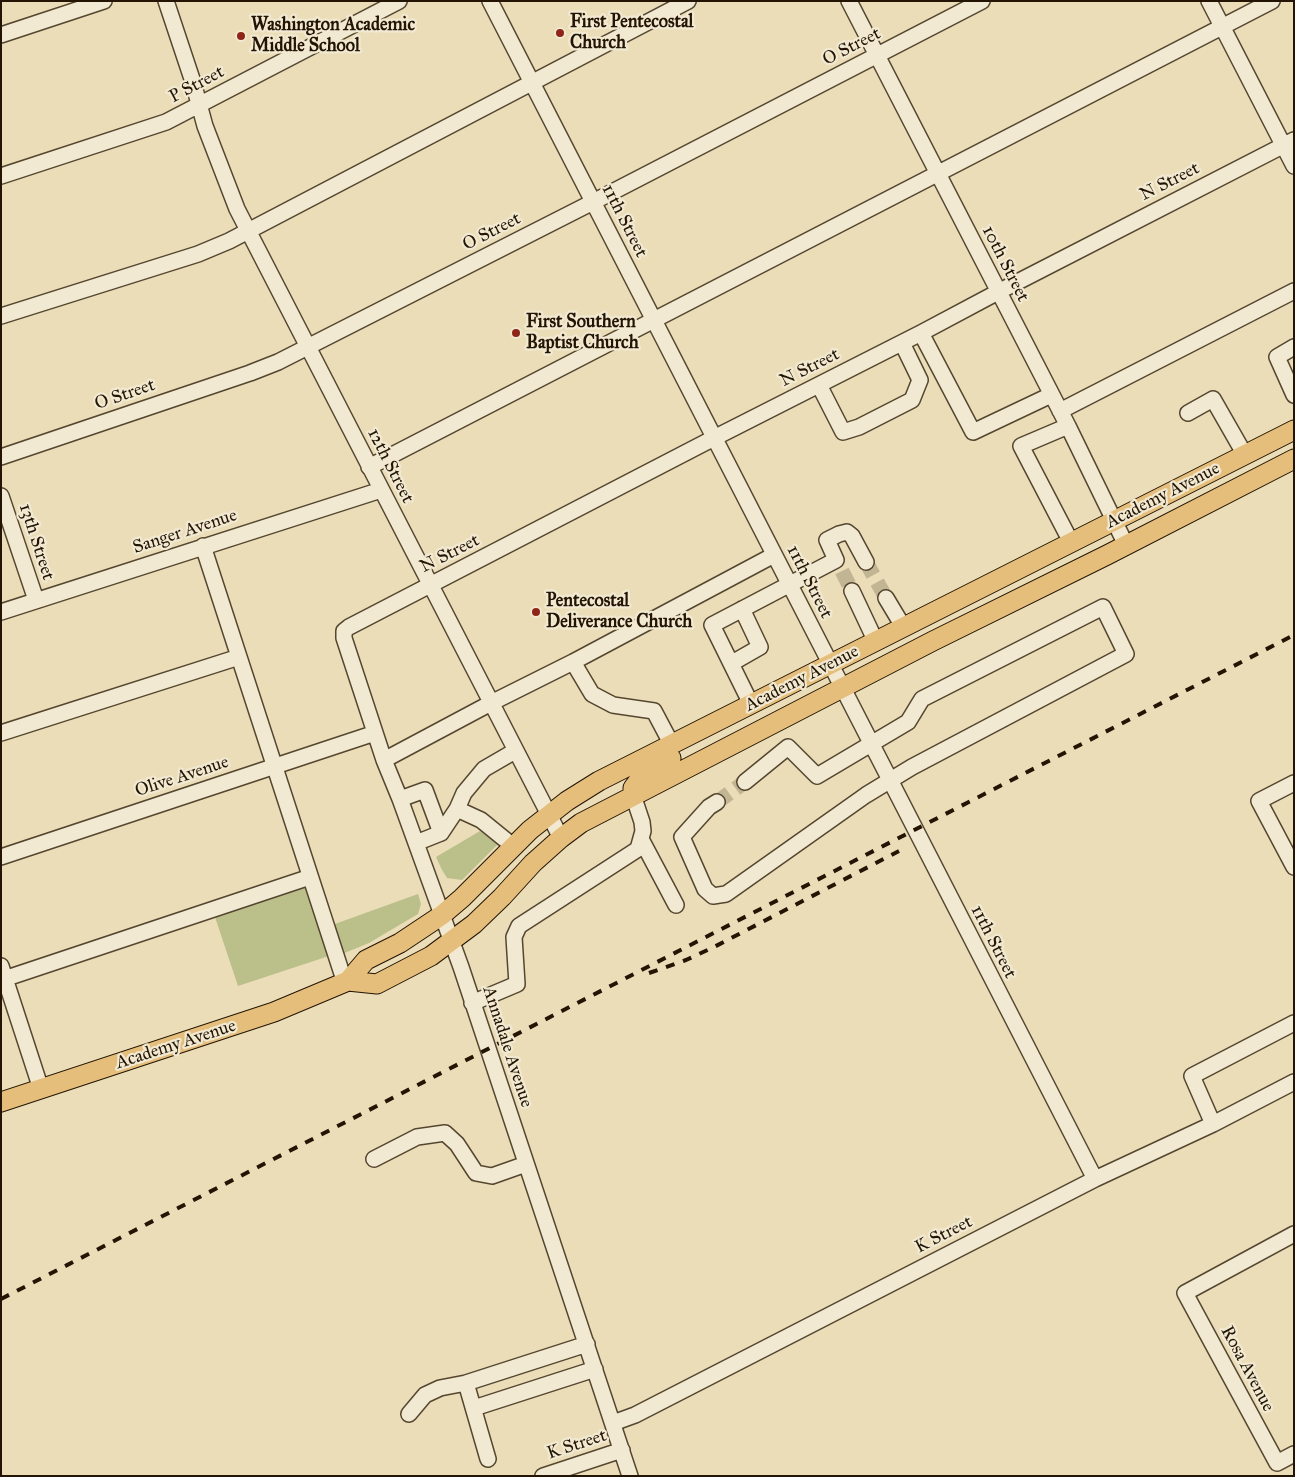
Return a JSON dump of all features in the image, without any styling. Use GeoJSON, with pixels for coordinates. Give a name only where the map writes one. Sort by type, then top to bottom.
{"type":"FeatureCollection","features":[{"type":"Feature","properties":{"kind":"main road","name":"Academy Avenue"},"geometry":{"type":"LineString","coordinates":[[1,1102],[274,1012],[346,982],[366,960],[400,943],[442,915],[548,815],[599,781],[1294,430]]}},
{"type":"Feature","properties":{"kind":"main road","name":"Academy Avenue"},"geometry":{"type":"LineString","coordinates":[[346,982],[377,984],[431,956],[452,942],[474,924],[560,838],[581,823],[933,641],[1294,459]]}},
{"type":"Feature","properties":{"kind":"main road"},"geometry":{"type":"LineString","coordinates":[[633,795],[633,788],[642,776],[684,751],[703,729]]}},
{"type":"Feature","properties":{"kind":"street"},"geometry":{"type":"LineString","coordinates":[[1,35],[104,1]]}},
{"type":"Feature","properties":{"kind":"street"},"geometry":{"type":"LineString","coordinates":[[166,1],[199,105]]}},
{"type":"Feature","properties":{"kind":"street","name":"P Street"},"geometry":{"type":"LineString","coordinates":[[1,176],[166,122],[399,1]]}},
{"type":"Feature","properties":{"kind":"street","name":"11th Street"},"geometry":{"type":"LineString","coordinates":[[490,1],[1095,1179]]}},
{"type":"Feature","properties":{"kind":"street"},"geometry":{"type":"LineString","coordinates":[[1,316],[198,254],[248,231],[688,1]]}},
{"type":"Feature","properties":{"kind":"street","name":"10th Street"},"geometry":{"type":"LineString","coordinates":[[848,1],[1068,426],[1126,545]]}},
{"type":"Feature","properties":{"kind":"street","name":"O Street"},"geometry":{"type":"LineString","coordinates":[[1,457],[250,373],[308,347],[982,1]]}},
{"type":"Feature","properties":{"kind":"street"},"geometry":{"type":"LineString","coordinates":[[1208,1],[1288,142],[1294,166]]}},
{"type":"Feature","properties":{"kind":"street"},"geometry":{"type":"LineString","coordinates":[[369,467],[1272,1]]}},
{"type":"Feature","properties":{"kind":"street","name":"12th Street"},"geometry":{"type":"LineString","coordinates":[[199,105],[221,168],[248,231],[560,838]]}},
{"type":"Feature","properties":{"kind":"street","name":"N Street"},"geometry":{"type":"LineString","coordinates":[[344,631],[1288,142]]}},
{"type":"Feature","properties":{"kind":"street"},"geometry":{"type":"LineString","coordinates":[[1060,411],[1294,291]]}},
{"type":"Feature","properties":{"kind":"street"},"geometry":{"type":"LineString","coordinates":[[921,333],[973,432],[1051,394]]}},
{"type":"Feature","properties":{"kind":"street"},"geometry":{"type":"LineString","coordinates":[[818,385],[843,432],[859,427],[912,400],[920,380],[902,343]]}},
{"type":"Feature","properties":{"kind":"street"},"geometry":{"type":"LineString","coordinates":[[1293,391],[1277,357],[1294,346]]}},
{"type":"Feature","properties":{"kind":"street"},"geometry":{"type":"LineString","coordinates":[[1188,413],[1213,399],[1244,455]]}},
{"type":"Feature","properties":{"kind":"street"},"geometry":{"type":"LineString","coordinates":[[1068,426],[1021,446],[1071,542]]}},
{"type":"Feature","properties":{"kind":"street","name":"Sanger Avenue"},"geometry":{"type":"LineString","coordinates":[[1,612],[381,490]]}},
{"type":"Feature","properties":{"kind":"street","name":"13th Street"},"geometry":{"type":"LineString","coordinates":[[1,496],[36,600]]}},
{"type":"Feature","properties":{"kind":"street"},"geometry":{"type":"LineString","coordinates":[[751,704],[712,625],[789,585],[839,565],[826,540],[838,534],[846,532],[852,536],[866,562]]}},
{"type":"Feature","properties":{"kind":"street"},"geometry":{"type":"LineString","coordinates":[[204,546],[310,877],[346,982]]}},
{"type":"Feature","properties":{"kind":"street"},"geometry":{"type":"LineString","coordinates":[[384,760],[774,555]]}},
{"type":"Feature","properties":{"kind":"street"},"geometry":{"type":"LineString","coordinates":[[852,591],[876,642]]}},
{"type":"Feature","properties":{"kind":"street"},"geometry":{"type":"LineString","coordinates":[[886,598],[904,628]]}},
{"type":"Feature","properties":{"kind":"street"},"geometry":{"type":"LineString","coordinates":[[717,802],[682,837],[705,889],[713,896],[726,894],[890,780],[1126,654],[1103,607],[922,699],[908,722],[817,776],[788,748],[745,782]]}},
{"type":"Feature","properties":{"kind":"street"},"geometry":{"type":"LineString","coordinates":[[732,663],[760,647],[742,609]]}},
{"type":"Feature","properties":{"kind":"street","name":"Annadale Avenue"},"geometry":{"type":"LineString","coordinates":[[344,631],[344,638],[384,760],[452,942],[630,1476]]}},
{"type":"Feature","properties":{"kind":"street"},"geometry":{"type":"LineString","coordinates":[[1,733],[239,657]]}},
{"type":"Feature","properties":{"kind":"street"},"geometry":{"type":"LineString","coordinates":[[573,662],[592,694],[613,705],[654,711],[672,745]]}},
{"type":"Feature","properties":{"kind":"street","name":"Olive Avenue"},"geometry":{"type":"LineString","coordinates":[[1,857],[375,733]]}},
{"type":"Feature","properties":{"kind":"street"},"geometry":{"type":"LineString","coordinates":[[416,843],[441,832],[457,809],[464,793],[484,769],[515,751]]}},
{"type":"Feature","properties":{"kind":"street"},"geometry":{"type":"LineString","coordinates":[[1294,783],[1259,801],[1294,866]]}},
{"type":"Feature","properties":{"kind":"street"},"geometry":{"type":"LineString","coordinates":[[400,799],[425,790],[441,832]]}},
{"type":"Feature","properties":{"kind":"street"},"geometry":{"type":"LineString","coordinates":[[472,1004],[517,984],[514,937],[519,926],[638,849],[643,831],[633,795]]}},
{"type":"Feature","properties":{"kind":"street"},"geometry":{"type":"LineString","coordinates":[[457,809],[481,820],[513,846]]}},
{"type":"Feature","properties":{"kind":"street"},"geometry":{"type":"LineString","coordinates":[[641,839],[676,905]]}},
{"type":"Feature","properties":{"kind":"street"},"geometry":{"type":"LineString","coordinates":[[41,1089],[3,975],[310,877]]}},
{"type":"Feature","properties":{"kind":"street"},"geometry":{"type":"LineString","coordinates":[[1213,1124],[1192,1076],[1294,1023]]}},
{"type":"Feature","properties":{"kind":"street","name":"K Street"},"geometry":{"type":"LineString","coordinates":[[613,1423],[635,1415],[1095,1179],[1213,1124],[1294,1082]]}},
{"type":"Feature","properties":{"kind":"street"},"geometry":{"type":"LineString","coordinates":[[374,1159],[417,1138],[445,1133],[457,1144],[476,1173],[492,1176],[526,1164]]}},
{"type":"Feature","properties":{"kind":"street","name":"Rosa Avenue"},"geometry":{"type":"LineString","coordinates":[[1294,1234],[1185,1293],[1277,1464],[1294,1454]]}},
{"type":"Feature","properties":{"kind":"street"},"geometry":{"type":"LineString","coordinates":[[409,1414],[425,1395],[440,1388],[466,1383],[587,1344]]}},
{"type":"Feature","properties":{"kind":"street"},"geometry":{"type":"LineString","coordinates":[[474,1408],[595,1369]]}},
{"type":"Feature","properties":{"kind":"street"},"geometry":{"type":"LineString","coordinates":[[466,1383],[488,1458]]}},
{"type":"Feature","properties":{"kind":"street","name":"K Street"},"geometry":{"type":"LineString","coordinates":[[543,1476],[622,1450]]}},
{"type":"Feature","properties":{"kind":"green space"},"geometry":{"type":"Polygon","coordinates":[[[480,831],[498,844],[462,880],[447,878],[436,857],[480,831]]]}},
{"type":"Feature","properties":{"kind":"green space"},"geometry":{"type":"Polygon","coordinates":[[[309,882],[332,955],[238,986],[214,914],[309,882]]]}},
{"type":"Feature","properties":{"kind":"green space"},"geometry":{"type":"Polygon","coordinates":[[[418,894],[421,904],[418,914],[369,943],[342,954],[332,925],[418,894]]]}},
{"type":"Feature","properties":{"kind":"tunnel"},"geometry":{"type":"LineString","coordinates":[[866,562],[886,598]]}},
{"type":"Feature","properties":{"kind":"tunnel"},"geometry":{"type":"LineString","coordinates":[[842,571],[852,591]]}},
{"type":"Feature","properties":{"kind":"tunnel"},"geometry":{"type":"LineString","coordinates":[[717,802],[745,782]]}},
{"type":"Feature","properties":{"kind":"railway"},"geometry":{"type":"LineString","coordinates":[[1,1299],[1294,635]]}},
{"type":"Feature","properties":{"kind":"railway"},"geometry":{"type":"LineString","coordinates":[[649,973],[686,960],[714,947],[899,851]]}},
{"type":"Feature","properties":{"kind":"place","name":"First Pentecostal Church"},"geometry":{"type":"Point","coordinates":[560,33]}},
{"type":"Feature","properties":{"kind":"place","name":"Washington Academic Middle School"},"geometry":{"type":"Point","coordinates":[241,36]}},
{"type":"Feature","properties":{"kind":"place","name":"First Southern Baptist Church"},"geometry":{"type":"Point","coordinates":[516,333]}},
{"type":"Feature","properties":{"kind":"place","name":"Pentecostal Deliverance Church"},"geometry":{"type":"Point","coordinates":[536,612]}}]}
